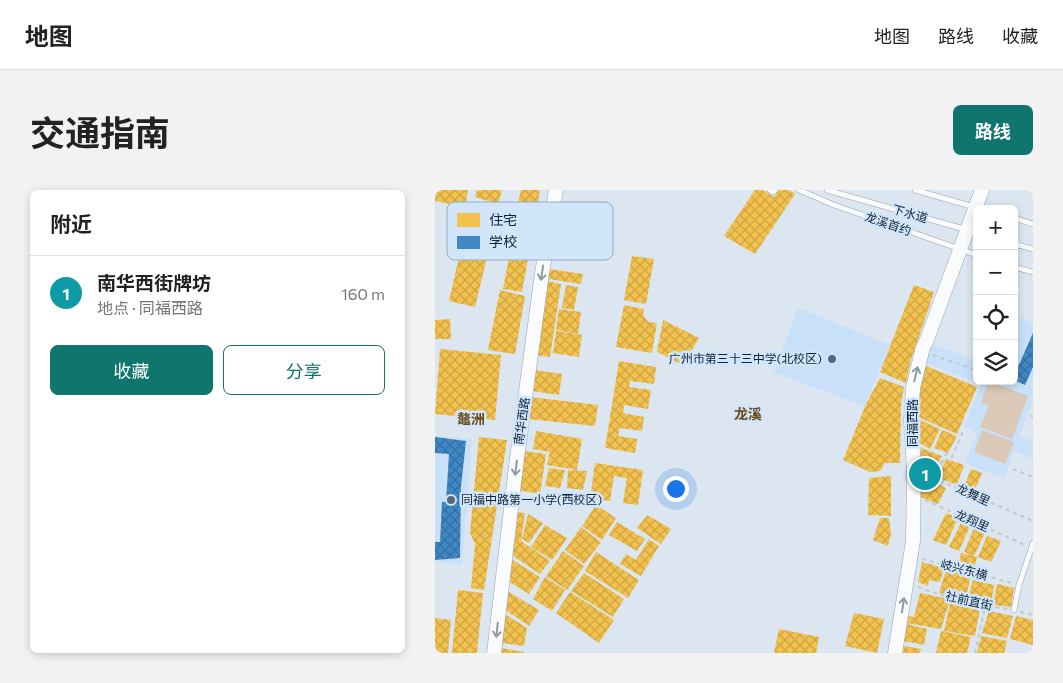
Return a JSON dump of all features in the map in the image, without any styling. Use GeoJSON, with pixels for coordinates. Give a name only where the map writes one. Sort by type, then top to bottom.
{"type":"FeatureCollection","features":[{"type":"Feature","properties":{"kind":"main road","name":"同福西路"},"geometry":{"type":"LineString","coordinates":[[980,205],[982,190]]}},
{"type":"Feature","properties":{"kind":"main road","name":"同福西路"},"geometry":{"type":"LineString","coordinates":[[895,653],[913,541],[914,469],[911,421],[913,388],[922,351],[966,230],[973,218]]}},
{"type":"Feature","properties":{"kind":"main road","name":"南华西路"},"geometry":{"type":"LineString","coordinates":[[494,653],[518,449],[544,260]]}},
{"type":"Feature","properties":{"kind":"lane","name":"龙溪首约"},"geometry":{"type":"LineString","coordinates":[[799,190],[834,205],[973,254]]}},
{"type":"Feature","properties":{"kind":"lane","name":"下水道"},"geometry":{"type":"LineString","coordinates":[[827,190],[966,230]]}},
{"type":"Feature","properties":{"kind":"lane"},"geometry":{"type":"LineString","coordinates":[[915,190],[973,206]]}},
{"type":"Feature","properties":{"kind":"lane"},"geometry":{"type":"LineString","coordinates":[[1018,219],[1033,224]]}},
{"type":"Feature","properties":{"kind":"lane"},"geometry":{"type":"LineString","coordinates":[[1018,245],[1033,249]]}},
{"type":"Feature","properties":{"kind":"lane"},"geometry":{"type":"LineString","coordinates":[[1018,268],[1033,272]]}},
{"type":"Feature","properties":{"kind":"lane"},"geometry":{"type":"LineString","coordinates":[[1014,610],[1019,585],[1032,545]]}},
{"type":"Feature","properties":{"kind":"path"},"geometry":{"type":"LineString","coordinates":[[922,351],[973,369]]}},
{"type":"Feature","properties":{"kind":"path"},"geometry":{"type":"LineString","coordinates":[[935,478],[946,454],[952,457],[963,431]]}},
{"type":"Feature","properties":{"kind":"path","name":"龙舞里"},"geometry":{"type":"LineString","coordinates":[[914,469],[1033,521]]}},
{"type":"Feature","properties":{"kind":"path"},"geometry":{"type":"LineString","coordinates":[[1013,469],[1033,477]]}},
{"type":"Feature","properties":{"kind":"path","name":"龙翔里"},"geometry":{"type":"LineString","coordinates":[[913,495],[1032,545]]}},
{"type":"Feature","properties":{"kind":"path","name":"岐兴东横"},"geometry":{"type":"LineString","coordinates":[[911,555],[1019,585]]}},
{"type":"Feature","properties":{"kind":"path","name":"社前直街"},"geometry":{"type":"LineString","coordinates":[[907,582],[937,594],[1033,615]]}},
{"type":"Feature","properties":{"kind":"path"},"geometry":{"type":"LineString","coordinates":[[975,653],[986,606]]}},
{"type":"Feature","properties":{"kind":"shaded area","name":"广州市第三十三中学(北校区)"},"geometry":{"type":"Polygon","coordinates":[[[798,308],[890,345],[864,406],[774,372],[798,308]]]}},
{"type":"Feature","properties":{"kind":"shaded area"},"geometry":{"type":"Polygon","coordinates":[[[1018,317],[1033,323],[1033,400],[1019,436],[1033,441],[1033,459],[1014,451],[1004,478],[965,463],[977,433],[964,427],[981,385],[1018,385],[1018,317]]]}},
{"type":"Feature","properties":{"kind":"shaded area"},"geometry":{"type":"Polygon","coordinates":[[[926,342],[973,360],[973,381],[919,360],[926,342]]]}},
{"type":"Feature","properties":{"kind":"shaded area"},"geometry":{"type":"Polygon","coordinates":[[[987,385],[999,385],[1028,396],[1012,439],[980,427],[989,406],[981,402],[987,385]]]}},
{"type":"Feature","properties":{"kind":"shaded area"},"geometry":{"type":"Polygon","coordinates":[[[982,430],[1014,442],[1005,464],[974,452],[982,430]]]}},
{"type":"Feature","properties":{"kind":"shaded area","name":"同福中路第一小学(西校区)"},"geometry":{"type":"Polygon","coordinates":[[[435,436],[472,439],[462,565],[435,561],[435,436]]]}},
{"type":"Feature","properties":{"kind":"building: 住宅"},"geometry":{"type":"Polygon","coordinates":[[[435,190],[468,190],[466,202],[447,203],[435,201],[435,190]]]}},
{"type":"Feature","properties":{"kind":"building: 住宅"},"geometry":{"type":"Polygon","coordinates":[[[477,190],[502,190],[499,202],[475,197],[477,190]]]}},
{"type":"Feature","properties":{"kind":"building: 住宅"},"geometry":{"type":"Polygon","coordinates":[[[521,190],[540,190],[538,202],[518,202],[521,190]]]}},
{"type":"Feature","properties":{"kind":"building: 住宅"},"geometry":{"type":"Polygon","coordinates":[[[755,190],[763,190],[774,197],[779,190],[789,190],[795,194],[755,254],[724,236],[755,190]]]}},
{"type":"Feature","properties":{"kind":"building: 住宅"},"geometry":{"type":"Polygon","coordinates":[[[632,256],[654,259],[646,304],[624,300],[632,256]]]}},
{"type":"Feature","properties":{"kind":"building: 住宅"},"geometry":{"type":"Polygon","coordinates":[[[458,260],[486,260],[475,307],[449,301],[458,260]]]}},
{"type":"Feature","properties":{"kind":"building: 住宅"},"geometry":{"type":"Polygon","coordinates":[[[509,260],[528,260],[522,292],[503,289],[509,260]]]}},
{"type":"Feature","properties":{"kind":"building: 住宅"},"geometry":{"type":"Polygon","coordinates":[[[549,269],[583,274],[581,284],[548,279],[549,269]]]}},
{"type":"Feature","properties":{"kind":"building: 住宅"},"geometry":{"type":"Polygon","coordinates":[[[547,281],[561,284],[550,357],[536,355],[547,281]]]}},
{"type":"Feature","properties":{"kind":"building: 住宅"},"geometry":{"type":"Polygon","coordinates":[[[566,285],[578,287],[574,310],[562,308],[566,285]]]}},
{"type":"Feature","properties":{"kind":"building: 住宅"},"geometry":{"type":"Polygon","coordinates":[[[914,285],[934,292],[910,363],[906,383],[880,372],[914,285]]]}},
{"type":"Feature","properties":{"kind":"building: 住宅"},"geometry":{"type":"Polygon","coordinates":[[[500,290],[525,296],[515,354],[488,350],[500,290]]]}},
{"type":"Feature","properties":{"kind":"building: 住宅"},"geometry":{"type":"Polygon","coordinates":[[[624,305],[644,309],[643,314],[645,318],[649,322],[657,323],[652,353],[616,347],[624,305]]]}},
{"type":"Feature","properties":{"kind":"building: 住宅"},"geometry":{"type":"Polygon","coordinates":[[[559,309],[581,312],[578,334],[556,330],[559,309]]]}},
{"type":"Feature","properties":{"kind":"building: 住宅"},"geometry":{"type":"Polygon","coordinates":[[[450,319],[451,339],[435,339],[435,320],[450,319]]]}},
{"type":"Feature","properties":{"kind":"building: 住宅"},"geometry":{"type":"Polygon","coordinates":[[[663,320],[699,338],[683,365],[657,352],[663,320]]]}},
{"type":"Feature","properties":{"kind":"building: 住宅"},"geometry":{"type":"Polygon","coordinates":[[[556,331],[582,335],[579,357],[553,353],[556,331]]]}},
{"type":"Feature","properties":{"kind":"building: 住宅"},"geometry":{"type":"Polygon","coordinates":[[[440,349],[501,355],[495,420],[435,414],[440,349]]]}},
{"type":"Feature","properties":{"kind":"building: 住宅"},"geometry":{"type":"Polygon","coordinates":[[[619,361],[656,367],[654,384],[630,381],[629,387],[651,390],[648,409],[624,405],[623,413],[644,417],[642,431],[620,428],[618,436],[637,439],[635,453],[605,448],[619,361]]]}},
{"type":"Feature","properties":{"kind":"building: 住宅"},"geometry":{"type":"Polygon","coordinates":[[[926,366],[977,387],[957,434],[918,417],[920,390],[926,366]]]}},
{"type":"Feature","properties":{"kind":"building: 住宅"},"geometry":{"type":"Polygon","coordinates":[[[535,370],[562,374],[559,395],[532,391],[535,370]]]}},
{"type":"Feature","properties":{"kind":"building: 住宅"},"geometry":{"type":"Polygon","coordinates":[[[880,378],[904,387],[901,404],[900,463],[885,463],[880,471],[870,472],[843,460],[867,402],[880,378]]]}},
{"type":"Feature","properties":{"kind":"building: 住宅"},"geometry":{"type":"Polygon","coordinates":[[[531,397],[598,405],[595,426],[528,419],[531,397]]]}},
{"type":"Feature","properties":{"kind":"building: 住宅"},"geometry":{"type":"Polygon","coordinates":[[[918,419],[940,429],[930,449],[916,441],[918,419]]]}},
{"type":"Feature","properties":{"kind":"building: 住宅"},"geometry":{"type":"Polygon","coordinates":[[[942,430],[957,436],[948,453],[934,448],[942,430]]]}},
{"type":"Feature","properties":{"kind":"building: 住宅"},"geometry":{"type":"Polygon","coordinates":[[[536,431],[582,439],[577,470],[547,465],[550,452],[533,449],[536,431]]]}},
{"type":"Feature","properties":{"kind":"building: 住宅"},"geometry":{"type":"Polygon","coordinates":[[[479,437],[507,440],[484,590],[471,588],[475,544],[470,533],[479,437]]]}},
{"type":"Feature","properties":{"kind":"building: 住宅"},"geometry":{"type":"Polygon","coordinates":[[[921,448],[942,456],[932,474],[920,470],[921,448]]]}},
{"type":"Feature","properties":{"kind":"building: 住宅"},"geometry":{"type":"Polygon","coordinates":[[[523,451],[546,454],[540,494],[517,490],[523,451]]]}},
{"type":"Feature","properties":{"kind":"building: 住宅"},"geometry":{"type":"Polygon","coordinates":[[[946,459],[964,465],[957,485],[939,478],[946,459]]]}},
{"type":"Feature","properties":{"kind":"building: 住宅"},"geometry":{"type":"Polygon","coordinates":[[[595,463],[643,470],[638,505],[623,503],[627,478],[614,476],[610,501],[590,499],[595,463]]]}},
{"type":"Feature","properties":{"kind":"building: 住宅"},"geometry":{"type":"Polygon","coordinates":[[[549,468],[565,470],[560,488],[545,486],[549,468]]]}},
{"type":"Feature","properties":{"kind":"building: 住宅"},"geometry":{"type":"Polygon","coordinates":[[[971,469],[982,473],[974,492],[964,487],[971,469]]]}},
{"type":"Feature","properties":{"kind":"building: 住宅"},"geometry":{"type":"Polygon","coordinates":[[[568,470],[587,471],[583,490],[567,488],[568,470]]]}},
{"type":"Feature","properties":{"kind":"building: 住宅"},"geometry":{"type":"Polygon","coordinates":[[[919,475],[946,488],[938,504],[918,496],[919,475]]]}},
{"type":"Feature","properties":{"kind":"building: 住宅"},"geometry":{"type":"Polygon","coordinates":[[[891,476],[891,516],[868,515],[869,478],[891,476]]]}},
{"type":"Feature","properties":{"kind":"building: 住宅"},"geometry":{"type":"Polygon","coordinates":[[[596,505],[616,518],[602,540],[582,526],[596,505]]]}},
{"type":"Feature","properties":{"kind":"building: 住宅"},"geometry":{"type":"Polygon","coordinates":[[[515,512],[525,513],[521,541],[550,561],[540,574],[510,554],[515,512]]]}},
{"type":"Feature","properties":{"kind":"building: 住宅"},"geometry":{"type":"Polygon","coordinates":[[[946,513],[958,518],[946,545],[933,540],[946,513]]]}},
{"type":"Feature","properties":{"kind":"building: 住宅"},"geometry":{"type":"Polygon","coordinates":[[[528,514],[543,523],[529,543],[522,539],[528,514]]]}},
{"type":"Feature","properties":{"kind":"building: 住宅"},"geometry":{"type":"Polygon","coordinates":[[[647,515],[671,529],[661,544],[637,528],[647,515]]]}},
{"type":"Feature","properties":{"kind":"building: 住宅"},"geometry":{"type":"Polygon","coordinates":[[[880,518],[889,518],[891,534],[888,546],[873,540],[880,518]]]}},
{"type":"Feature","properties":{"kind":"building: 住宅"},"geometry":{"type":"Polygon","coordinates":[[[962,521],[971,524],[959,551],[949,547],[962,521]]]}},
{"type":"Feature","properties":{"kind":"building: 住宅"},"geometry":{"type":"Polygon","coordinates":[[[617,522],[645,539],[637,551],[609,535],[617,522]]]}},
{"type":"Feature","properties":{"kind":"building: 住宅"},"geometry":{"type":"Polygon","coordinates":[[[545,525],[567,538],[552,560],[531,547],[545,525]]]}},
{"type":"Feature","properties":{"kind":"building: 住宅"},"geometry":{"type":"Polygon","coordinates":[[[581,527],[601,542],[584,564],[565,550],[581,527]]]}},
{"type":"Feature","properties":{"kind":"building: 住宅"},"geometry":{"type":"Polygon","coordinates":[[[974,528],[985,533],[974,556],[964,552],[974,528]]]}},
{"type":"Feature","properties":{"kind":"building: 住宅"},"geometry":{"type":"Polygon","coordinates":[[[987,536],[1001,541],[991,562],[978,557],[987,536]]]}},
{"type":"Feature","properties":{"kind":"building: 住宅"},"geometry":{"type":"Polygon","coordinates":[[[649,539],[659,546],[641,576],[620,564],[626,554],[636,560],[649,539]]]}},
{"type":"Feature","properties":{"kind":"building: 住宅"},"geometry":{"type":"Polygon","coordinates":[[[563,551],[584,566],[567,590],[546,576],[563,551]]]}},
{"type":"Feature","properties":{"kind":"building: 住宅"},"geometry":{"type":"Polygon","coordinates":[[[596,552],[639,580],[628,598],[585,571],[596,552]]]}},
{"type":"Feature","properties":{"kind":"building: 住宅"},"geometry":{"type":"Polygon","coordinates":[[[961,553],[977,557],[973,572],[958,568],[961,553]]]}},
{"type":"Feature","properties":{"kind":"building: 住宅"},"geometry":{"type":"Polygon","coordinates":[[[511,559],[540,577],[529,594],[508,581],[511,559]]]}},
{"type":"Feature","properties":{"kind":"building: 住宅"},"geometry":{"type":"Polygon","coordinates":[[[922,562],[944,568],[940,582],[929,580],[928,586],[918,582],[922,562]]]}},
{"type":"Feature","properties":{"kind":"building: 住宅"},"geometry":{"type":"Polygon","coordinates":[[[946,570],[971,575],[966,598],[939,593],[946,570]]]}},
{"type":"Feature","properties":{"kind":"building: 住宅"},"geometry":{"type":"Polygon","coordinates":[[[584,573],[624,599],[613,617],[571,591],[584,573]]]}},
{"type":"Feature","properties":{"kind":"building: 住宅"},"geometry":{"type":"Polygon","coordinates":[[[545,577],[565,590],[552,611],[533,599],[545,577]]]}},
{"type":"Feature","properties":{"kind":"building: 住宅"},"geometry":{"type":"Polygon","coordinates":[[[973,580],[994,585],[991,604],[977,601],[978,596],[969,594],[973,580]]]}},
{"type":"Feature","properties":{"kind":"building: 住宅"},"geometry":{"type":"Polygon","coordinates":[[[997,584],[1014,588],[1011,607],[993,605],[997,584]]]}},
{"type":"Feature","properties":{"kind":"building: 住宅"},"geometry":{"type":"Polygon","coordinates":[[[458,590],[483,593],[477,653],[452,653],[458,590]]]}},
{"type":"Feature","properties":{"kind":"building: 住宅"},"geometry":{"type":"Polygon","coordinates":[[[507,591],[539,610],[529,626],[504,609],[507,591]]]}},
{"type":"Feature","properties":{"kind":"building: 住宅"},"geometry":{"type":"Polygon","coordinates":[[[570,592],[614,620],[599,643],[556,613],[570,592]]]}},
{"type":"Feature","properties":{"kind":"building: 住宅"},"geometry":{"type":"Polygon","coordinates":[[[920,593],[950,599],[941,629],[907,623],[908,616],[914,617],[920,593]]]}},
{"type":"Feature","properties":{"kind":"building: 住宅"},"geometry":{"type":"Polygon","coordinates":[[[951,599],[980,608],[975,636],[944,631],[951,599]]]}},
{"type":"Feature","properties":{"kind":"building: 住宅"},"geometry":{"type":"Polygon","coordinates":[[[989,611],[1013,616],[1007,638],[982,633],[989,611]]]}},
{"type":"Feature","properties":{"kind":"building: 住宅"},"geometry":{"type":"Polygon","coordinates":[[[854,613],[884,619],[877,653],[845,646],[854,613]]]}},
{"type":"Feature","properties":{"kind":"building: 住宅"},"geometry":{"type":"Polygon","coordinates":[[[505,614],[527,628],[524,646],[502,643],[505,614]]]}},
{"type":"Feature","properties":{"kind":"building: 住宅"},"geometry":{"type":"Polygon","coordinates":[[[1016,616],[1033,620],[1033,645],[1010,639],[1016,616]]]}},
{"type":"Feature","properties":{"kind":"building: 住宅"},"geometry":{"type":"Polygon","coordinates":[[[435,618],[451,620],[448,653],[435,653],[435,618]]]}},
{"type":"Feature","properties":{"kind":"building: 住宅"},"geometry":{"type":"Polygon","coordinates":[[[907,624],[927,629],[924,645],[904,641],[907,624]]]}},
{"type":"Feature","properties":{"kind":"building: 住宅"},"geometry":{"type":"Polygon","coordinates":[[[779,629],[819,637],[816,653],[774,653],[779,629]]]}},
{"type":"Feature","properties":{"kind":"building: 住宅"},"geometry":{"type":"Polygon","coordinates":[[[941,631],[971,637],[967,653],[936,653],[941,631]]]}},
{"type":"Feature","properties":{"kind":"building: 住宅"},"geometry":{"type":"Polygon","coordinates":[[[981,636],[1007,641],[1004,653],[977,653],[981,636]]]}},
{"type":"Feature","properties":{"kind":"building: 住宅"},"geometry":{"type":"Polygon","coordinates":[[[904,646],[921,649],[920,653],[903,653],[904,646]]]}},
{"type":"Feature","properties":{"kind":"building: 住宅"},"geometry":{"type":"Polygon","coordinates":[[[501,648],[524,652],[524,653],[500,653],[501,648]]]}},
{"type":"Feature","properties":{"kind":"building: 学校"},"geometry":{"type":"Polygon","coordinates":[[[1033,333],[1033,367],[1025,385],[1018,382],[1018,367],[1033,333]]]}},
{"type":"Feature","properties":{"kind":"building: 学校"},"geometry":{"type":"Polygon","coordinates":[[[435,437],[466,441],[461,486],[460,558],[435,560],[435,542],[440,542],[442,502],[446,502],[449,454],[435,453],[435,437]]]}},
{"type":"Feature","properties":{"kind":"place","name":"广州市第三十三中学(北校区)"},"geometry":{"type":"Point","coordinates":[832,359]}},
{"type":"Feature","properties":{"kind":"place","name":"南华西街牌坊"},"geometry":{"type":"Point","coordinates":[925,474]}},
{"type":"Feature","properties":{"kind":"place","name":"同福中路第一小学(西校区)"},"geometry":{"type":"Point","coordinates":[451,500]}},
{"type":"Feature","properties":{"kind":"district","name":"龙溪"},"geometry":{"type":"Point","coordinates":[748,414]}},
{"type":"Feature","properties":{"kind":"district","name":"鼇洲"},"geometry":{"type":"Point","coordinates":[471,419]}}]}
